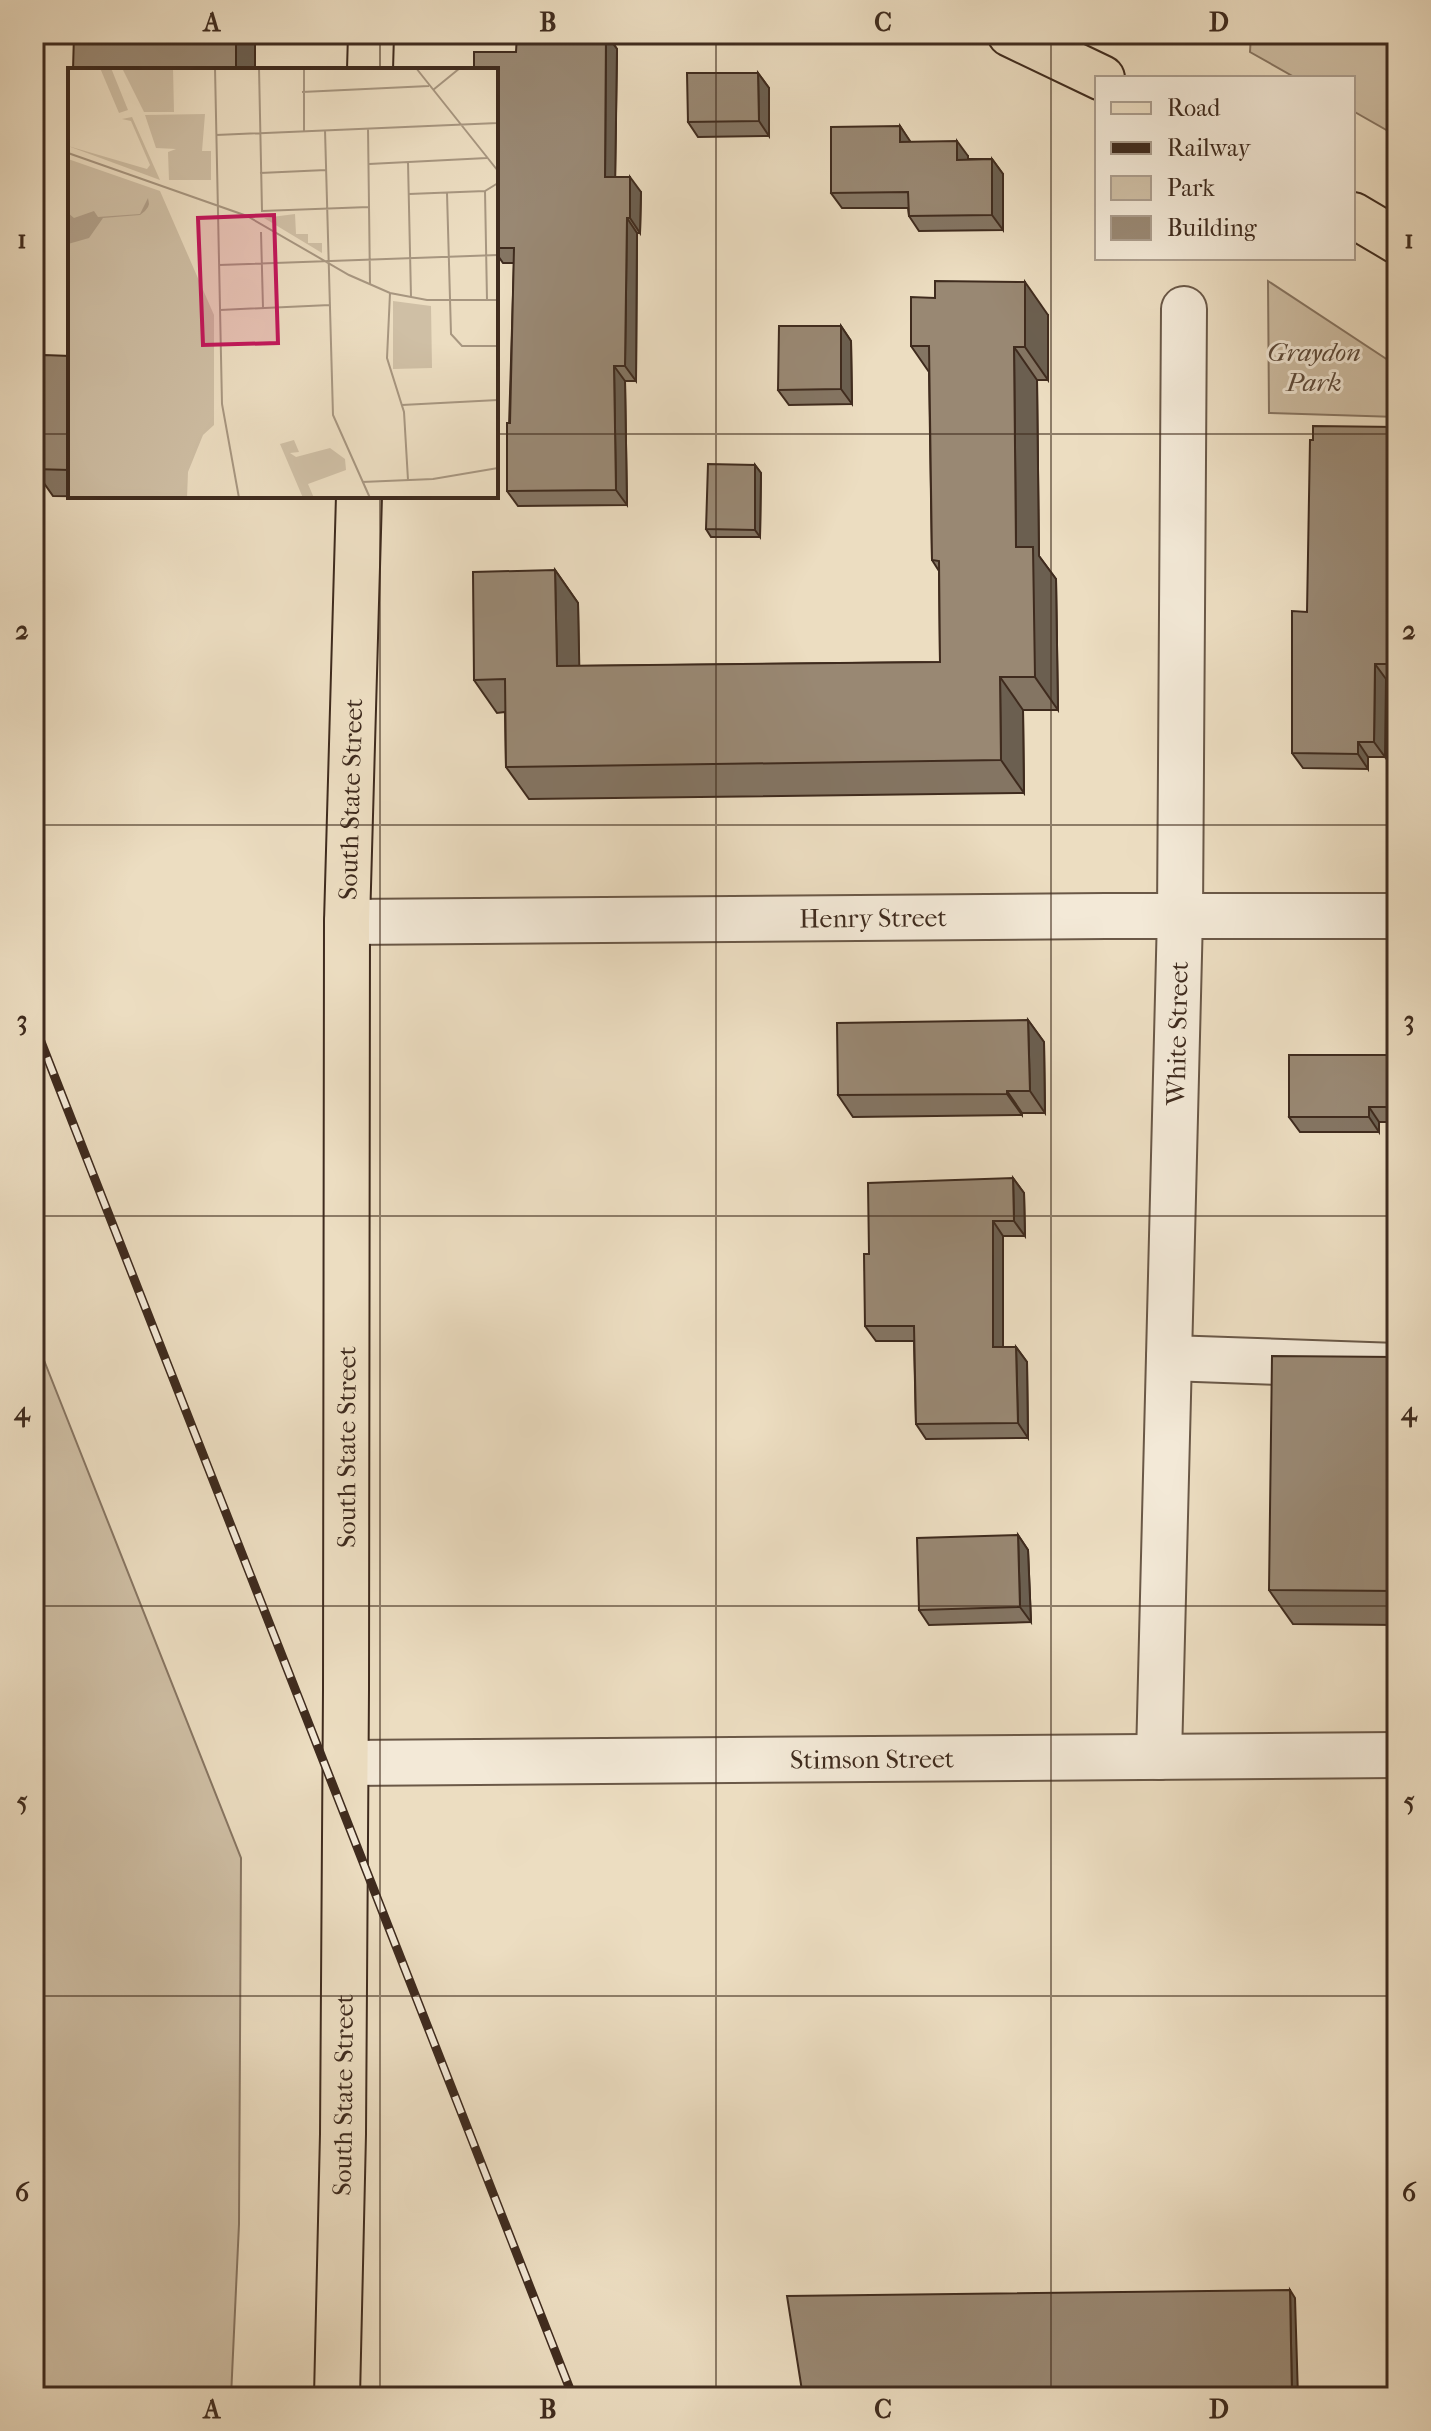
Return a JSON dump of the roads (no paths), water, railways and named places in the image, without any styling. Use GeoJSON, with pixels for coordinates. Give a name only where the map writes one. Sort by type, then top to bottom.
{"type":"FeatureCollection","features":[{"type":"Feature","properties":{"kind":"main road"},"geometry":{"type":"LineString","coordinates":[[370,68],[371,34]]}},
{"type":"Feature","properties":{"kind":"main road"},"geometry":{"type":"LineString","coordinates":[[1010,34],[1098,76]]}},
{"type":"Feature","properties":{"kind":"main road"},"geometry":{"type":"LineString","coordinates":[[1355,216],[1397,241]]}},
{"type":"Feature","properties":{"kind":"main road","name":"South State Street"},"geometry":{"type":"LineString","coordinates":[[337,2397],[346,1763],[347,922],[359,498]]}},
{"type":"Feature","properties":{"kind":"street","name":"White Street"},"geometry":{"type":"LineString","coordinates":[[1159,1757],[1180,916],[1184,309]]}},
{"type":"Feature","properties":{"kind":"street","name":"Henry Street"},"geometry":{"type":"LineString","coordinates":[[347,922],[1397,916]]}},
{"type":"Feature","properties":{"kind":"street"},"geometry":{"type":"LineString","coordinates":[[1169,1358],[1397,1366]]}},
{"type":"Feature","properties":{"kind":"street","name":"Stimson Street"},"geometry":{"type":"LineString","coordinates":[[346,1763],[1397,1755]]}},
{"type":"Feature","properties":{"kind":"railway"},"geometry":{"type":"LineString","coordinates":[[34,1024],[573,2397]]}},
{"type":"Feature","properties":{"kind":"park label","name":"Graydon Park"},"geometry":{"type":"Point","coordinates":[1314,367]}}]}
